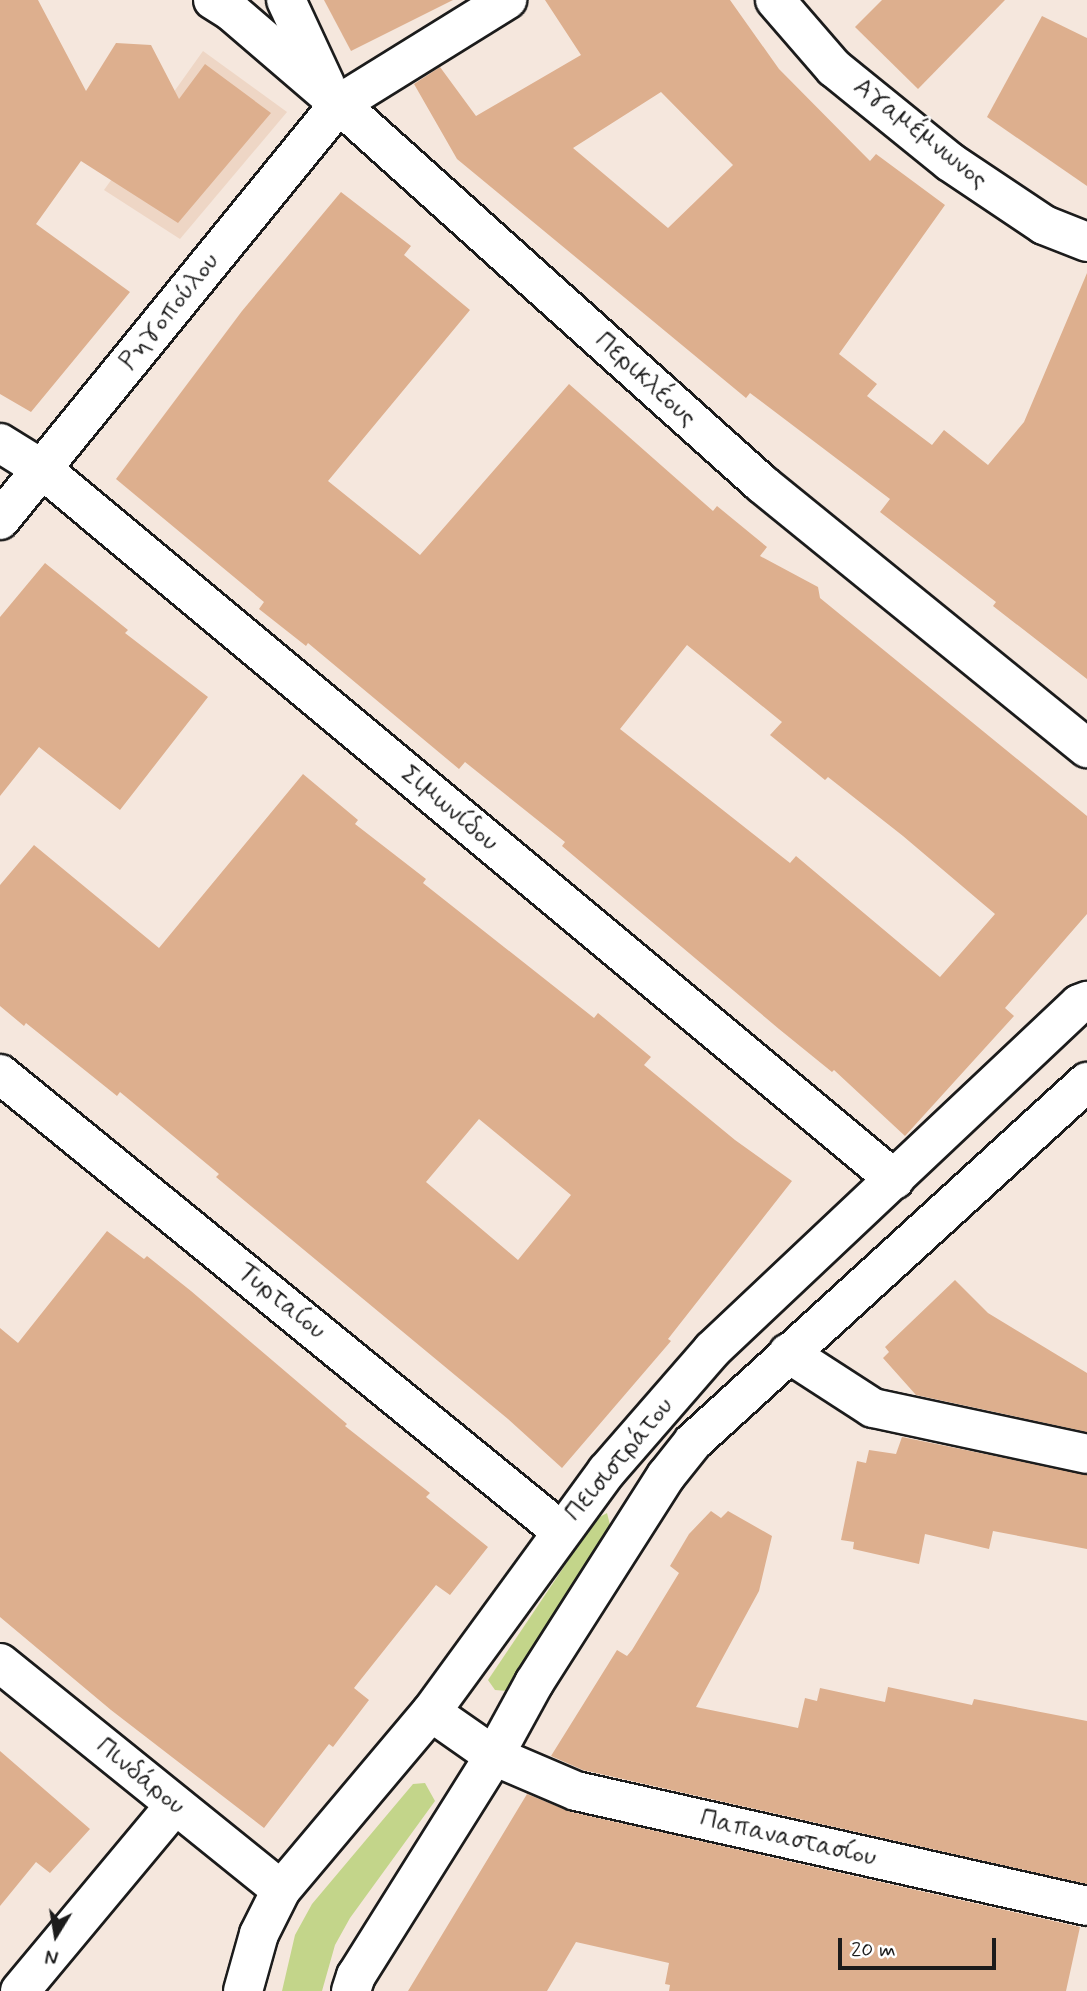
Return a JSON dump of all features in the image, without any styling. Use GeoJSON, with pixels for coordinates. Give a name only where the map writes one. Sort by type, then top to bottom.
{"type":"FeatureCollection","features":[{"type":"Feature","properties":{"kind":"street","name":"Περικλέους"},"geometry":{"type":"LineString","coordinates":[[213,0],[242,21],[335,102],[762,484],[1087,748]]}},
{"type":"Feature","properties":{"kind":"street"},"geometry":{"type":"LineString","coordinates":[[286,0],[335,102]]}},
{"type":"Feature","properties":{"kind":"street","name":"Ρηγοπούλου"},"geometry":{"type":"LineString","coordinates":[[0,520],[335,102],[507,0]]}},
{"type":"Feature","properties":{"kind":"street","name":"Αγαμέμνωνος"},"geometry":{"type":"LineString","coordinates":[[775,0],[834,68],[950,162],[1044,225],[1087,242]]}},
{"type":"Feature","properties":{"kind":"street","name":"Σιμωνίδου"},"geometry":{"type":"LineString","coordinates":[[0,443],[42,469],[895,1180]]}},
{"type":"Feature","properties":{"kind":"street","name":"Πεισιστράτου"},"geometry":{"type":"LineString","coordinates":[[243,1991],[259,1934],[281,1890],[431,1712],[607,1471],[712,1350],[1079,1004],[1087,1001]]}},
{"type":"Feature","properties":{"kind":"street","name":"Τυρταίου"},"geometry":{"type":"LineString","coordinates":[[0,1074],[561,1531]]}},
{"type":"Feature","properties":{"kind":"street"},"geometry":{"type":"LineString","coordinates":[[351,1991],[356,1976],[494,1756],[534,1683],[666,1476],[693,1442],[788,1353],[1085,1087]]}},
{"type":"Feature","properties":{"kind":"street"},"geometry":{"type":"LineString","coordinates":[[788,1353],[873,1408],[1087,1454]]}},
{"type":"Feature","properties":{"kind":"street","name":"Πινδάρου"},"geometry":{"type":"LineString","coordinates":[[0,1663],[281,1890]]}},
{"type":"Feature","properties":{"kind":"street","name":"Παπαναστασίου"},"geometry":{"type":"LineString","coordinates":[[431,1712],[494,1756],[576,1791],[1087,1906]]}},
{"type":"Feature","properties":{"kind":"street"},"geometry":{"type":"LineString","coordinates":[[20,1991],[175,1805]]}},
{"type":"Feature","properties":{"kind":"shaded area"},"geometry":{"type":"Polygon","coordinates":[[[203,51],[287,112],[180,239],[104,190],[203,51]]]}},
{"type":"Feature","properties":{"kind":"green space"},"geometry":{"type":"Polygon","coordinates":[[[607,1513],[610,1525],[507,1691],[495,1690],[488,1680],[596,1519],[607,1513]]]}},
{"type":"Feature","properties":{"kind":"green space"},"geometry":{"type":"Polygon","coordinates":[[[425,1783],[435,1801],[350,1918],[335,1945],[322,1991],[282,1991],[295,1935],[312,1904],[413,1784],[425,1783]]]}},
{"type":"Feature","properties":{"kind":"building"},"geometry":{"type":"Polygon","coordinates":[[[0,0],[38,0],[86,91],[116,43],[151,45],[179,99],[205,64],[271,113],[178,223],[81,161],[36,224],[130,292],[31,412],[0,394],[0,0]]]}},
{"type":"Feature","properties":{"kind":"building"},"geometry":{"type":"Polygon","coordinates":[[[324,0],[453,0],[351,51],[324,0]]]}},
{"type":"Feature","properties":{"kind":"building"},"geometry":{"type":"Polygon","coordinates":[[[545,0],[730,0],[779,69],[870,161],[876,154],[945,205],[839,354],[877,384],[867,396],[932,445],[944,430],[988,465],[1024,422],[1087,273],[1087,679],[993,606],[996,602],[880,512],[890,499],[750,393],[746,398],[457,159],[414,84],[440,67],[476,116],[581,55],[545,0]],[[661,92],[573,148],[668,228],[733,165],[661,92]]]}},
{"type":"Feature","properties":{"kind":"building"},"geometry":{"type":"Polygon","coordinates":[[[882,0],[1005,0],[918,89],[855,27],[882,0]]]}},
{"type":"Feature","properties":{"kind":"building"},"geometry":{"type":"Polygon","coordinates":[[[1042,16],[1087,38],[1087,186],[987,117],[1042,16]]]}},
{"type":"Feature","properties":{"kind":"building"},"geometry":{"type":"Polygon","coordinates":[[[341,192],[411,246],[404,255],[470,310],[328,481],[420,555],[569,384],[713,511],[717,506],[767,547],[760,556],[818,587],[820,598],[1087,816],[1087,914],[1005,1008],[1014,1016],[905,1136],[834,1070],[832,1072],[779,1029],[562,846],[565,842],[465,762],[459,769],[308,643],[306,646],[259,609],[264,602],[116,479],[242,311],[341,192]],[[687,645],[620,729],[790,863],[796,856],[940,977],[995,914],[903,836],[828,777],[825,780],[770,735],[782,722],[687,645]]]}},
{"type":"Feature","properties":{"kind":"building"},"geometry":{"type":"Polygon","coordinates":[[[45,563],[128,630],[125,633],[208,697],[120,810],[39,747],[0,796],[0,617],[45,563]]]}},
{"type":"Feature","properties":{"kind":"building"},"geometry":{"type":"Polygon","coordinates":[[[303,774],[358,820],[355,824],[426,879],[423,883],[594,1018],[598,1013],[651,1057],[644,1065],[735,1140],[792,1181],[668,1339],[671,1341],[562,1468],[508,1419],[216,1177],[219,1174],[120,1092],[117,1096],[26,1023],[24,1026],[0,1006],[0,885],[34,845],[159,948],[303,774]],[[479,1119],[426,1182],[518,1260],[571,1195],[479,1119]]]}},
{"type":"Feature","properties":{"kind":"building"},"geometry":{"type":"Polygon","coordinates":[[[107,1231],[144,1259],[147,1256],[191,1291],[347,1424],[345,1426],[430,1493],[426,1497],[488,1547],[450,1595],[436,1585],[354,1688],[369,1700],[333,1747],[329,1744],[264,1828],[111,1710],[0,1617],[0,1328],[18,1343],[107,1231]]]}},
{"type":"Feature","properties":{"kind":"building"},"geometry":{"type":"Polygon","coordinates":[[[955,1280],[988,1313],[1087,1373],[1087,1432],[916,1395],[883,1358],[889,1352],[885,1347],[955,1280]]]}},
{"type":"Feature","properties":{"kind":"building"},"geometry":{"type":"Polygon","coordinates":[[[902,1437],[1087,1475],[1087,1549],[993,1531],[989,1549],[925,1534],[919,1564],[853,1549],[854,1542],[841,1540],[857,1461],[866,1463],[869,1450],[896,1454],[902,1437]]]}},
{"type":"Feature","properties":{"kind":"building"},"geometry":{"type":"Polygon","coordinates":[[[711,1511],[721,1518],[728,1511],[772,1536],[759,1591],[696,1707],[798,1728],[805,1698],[817,1701],[820,1688],[885,1702],[888,1687],[972,1705],[974,1699],[1087,1721],[1087,1884],[583,1770],[551,1756],[617,1650],[627,1656],[632,1650],[679,1573],[670,1566],[689,1534],[711,1511]]]}},
{"type":"Feature","properties":{"kind":"building"},"geometry":{"type":"Polygon","coordinates":[[[0,1751],[90,1829],[50,1873],[36,1862],[0,1906],[0,1751]]]}},
{"type":"Feature","properties":{"kind":"building"},"geometry":{"type":"Polygon","coordinates":[[[527,1794],[571,1812],[1080,1927],[1066,1991],[669,1991],[670,1985],[665,1984],[669,1963],[576,1942],[547,1991],[408,1991],[527,1794]]]}}]}
